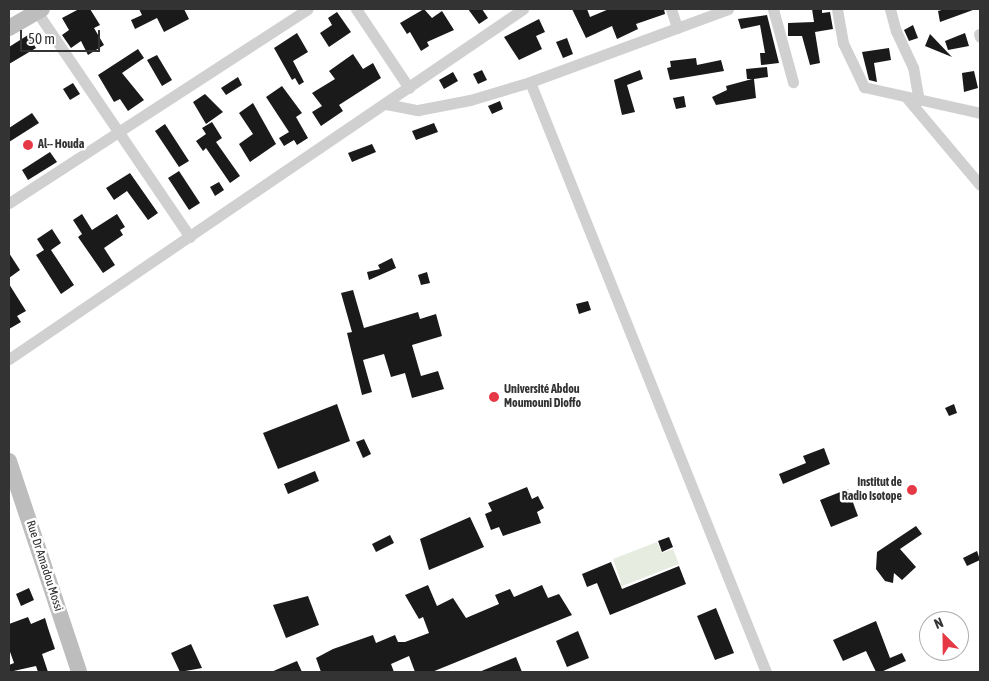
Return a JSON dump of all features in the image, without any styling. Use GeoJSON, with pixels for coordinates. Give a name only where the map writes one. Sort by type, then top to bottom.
{"type":"FeatureCollection","features":[{"type":"Feature","properties":{"kind":"street"},"geometry":{"type":"LineString","coordinates":[[9,203],[308,9]]}},
{"type":"Feature","properties":{"kind":"street"},"geometry":{"type":"LineString","coordinates":[[356,9],[409,88]]}},
{"type":"Feature","properties":{"kind":"street"},"geometry":{"type":"LineString","coordinates":[[9,359],[523,9]]}},
{"type":"Feature","properties":{"kind":"street"},"geometry":{"type":"LineString","coordinates":[[671,9],[677,28]]}},
{"type":"Feature","properties":{"kind":"street"},"geometry":{"type":"LineString","coordinates":[[386,104],[408,109],[439,108],[530,82],[728,9]]}},
{"type":"Feature","properties":{"kind":"street"},"geometry":{"type":"LineString","coordinates":[[773,9],[793,82]]}},
{"type":"Feature","properties":{"kind":"street"},"geometry":{"type":"LineString","coordinates":[[836,9],[843,43],[861,84],[868,89],[980,113]]}},
{"type":"Feature","properties":{"kind":"street"},"geometry":{"type":"LineString","coordinates":[[890,9],[896,31],[913,68],[919,100]]}},
{"type":"Feature","properties":{"kind":"street"},"geometry":{"type":"LineString","coordinates":[[9,28],[40,10],[119,132],[190,236]]}},
{"type":"Feature","properties":{"kind":"street"},"geometry":{"type":"LineString","coordinates":[[530,82],[766,672]]}},
{"type":"Feature","properties":{"kind":"street"},"geometry":{"type":"LineString","coordinates":[[906,97],[980,185]]}},
{"type":"Feature","properties":{"kind":"street","name":"Rue Dr Amadou Mossi"},"geometry":{"type":"LineString","coordinates":[[9,461],[79,672]]}},
{"type":"Feature","properties":{"kind":"shaded area"},"geometry":{"type":"Polygon","coordinates":[[[657,542],[662,553],[673,549],[679,564],[607,592],[608,587],[621,582],[613,559],[657,542]]]}},
{"type":"Feature","properties":{"kind":"building"},"geometry":{"type":"Polygon","coordinates":[[[79,9],[90,9],[100,25],[94,28],[104,45],[88,55],[81,41],[71,48],[62,35],[69,30],[62,18],[79,9]]]}},
{"type":"Feature","properties":{"kind":"building"},"geometry":{"type":"Polygon","coordinates":[[[139,9],[184,9],[189,19],[164,32],[157,18],[135,29],[131,20],[142,15],[139,9]]]}},
{"type":"Feature","properties":{"kind":"building"},"geometry":{"type":"Polygon","coordinates":[[[424,9],[432,18],[442,11],[454,30],[427,42],[429,46],[421,51],[410,32],[407,34],[400,23],[424,9]]]}},
{"type":"Feature","properties":{"kind":"building"},"geometry":{"type":"Polygon","coordinates":[[[468,9],[482,9],[488,18],[479,24],[468,9]]]}},
{"type":"Feature","properties":{"kind":"building"},"geometry":{"type":"Polygon","coordinates":[[[572,9],[587,9],[590,17],[609,9],[664,9],[665,14],[636,24],[638,29],[617,39],[612,26],[586,38],[572,9]]]}},
{"type":"Feature","properties":{"kind":"building"},"geometry":{"type":"Polygon","coordinates":[[[812,9],[822,9],[822,13],[830,12],[833,29],[815,32],[820,63],[810,65],[802,36],[788,36],[788,23],[814,22],[812,9]]]}},
{"type":"Feature","properties":{"kind":"building"},"geometry":{"type":"Polygon","coordinates":[[[945,9],[973,10],[940,22],[938,11],[945,9]]]}},
{"type":"Feature","properties":{"kind":"building"},"geometry":{"type":"Polygon","coordinates":[[[337,12],[351,32],[329,47],[320,33],[332,25],[328,18],[337,12]]]}},
{"type":"Feature","properties":{"kind":"building"},"geometry":{"type":"Polygon","coordinates":[[[767,15],[779,63],[761,65],[760,53],[765,53],[760,25],[741,29],[738,19],[767,15]]]}},
{"type":"Feature","properties":{"kind":"building"},"geometry":{"type":"Polygon","coordinates":[[[539,19],[545,32],[536,36],[542,49],[519,60],[504,37],[539,19]]]}},
{"type":"Feature","properties":{"kind":"building"},"geometry":{"type":"Polygon","coordinates":[[[913,25],[918,38],[909,41],[904,30],[913,25]]]}},
{"type":"Feature","properties":{"kind":"building"},"geometry":{"type":"Polygon","coordinates":[[[297,33],[308,52],[293,61],[304,82],[299,85],[295,78],[292,80],[274,48],[297,33]]]}},
{"type":"Feature","properties":{"kind":"building"},"geometry":{"type":"Polygon","coordinates":[[[965,33],[969,46],[948,50],[945,41],[965,33]]]}},
{"type":"Feature","properties":{"kind":"building"},"geometry":{"type":"Polygon","coordinates":[[[930,34],[952,57],[925,46],[930,34]]]}},
{"type":"Feature","properties":{"kind":"building"},"geometry":{"type":"Polygon","coordinates":[[[28,35],[36,48],[9,64],[9,47],[28,35]]]}},
{"type":"Feature","properties":{"kind":"building"},"geometry":{"type":"Polygon","coordinates":[[[567,38],[573,54],[563,58],[556,42],[567,38]]]}},
{"type":"Feature","properties":{"kind":"building"},"geometry":{"type":"Polygon","coordinates":[[[889,48],[891,60],[874,63],[877,82],[869,80],[862,52],[889,48]]]}},
{"type":"Feature","properties":{"kind":"building"},"geometry":{"type":"Polygon","coordinates":[[[138,49],[144,58],[122,73],[144,100],[128,111],[120,99],[114,102],[98,75],[138,49]]]}},
{"type":"Feature","properties":{"kind":"building"},"geometry":{"type":"Polygon","coordinates":[[[353,54],[363,69],[373,63],[381,78],[339,105],[343,111],[321,126],[312,112],[322,106],[312,93],[335,79],[329,71],[353,54]]]}},
{"type":"Feature","properties":{"kind":"building"},"geometry":{"type":"Polygon","coordinates":[[[157,55],[172,80],[162,86],[147,60],[157,55]]]}},
{"type":"Feature","properties":{"kind":"building"},"geometry":{"type":"Polygon","coordinates":[[[696,58],[697,65],[721,60],[724,71],[670,80],[667,68],[671,67],[670,61],[696,58]]]}},
{"type":"Feature","properties":{"kind":"building"},"geometry":{"type":"Polygon","coordinates":[[[767,67],[768,77],[754,79],[756,98],[716,105],[712,97],[727,90],[726,86],[752,79],[747,79],[746,69],[767,67]]]}},
{"type":"Feature","properties":{"kind":"building"},"geometry":{"type":"Polygon","coordinates":[[[482,70],[487,80],[478,84],[473,74],[482,70]]]}},
{"type":"Feature","properties":{"kind":"building"},"geometry":{"type":"Polygon","coordinates":[[[640,70],[643,79],[627,85],[635,112],[622,115],[614,80],[640,70]]]}},
{"type":"Feature","properties":{"kind":"building"},"geometry":{"type":"Polygon","coordinates":[[[974,71],[978,88],[964,92],[962,73],[974,71]]]}},
{"type":"Feature","properties":{"kind":"building"},"geometry":{"type":"Polygon","coordinates":[[[453,72],[458,81],[444,89],[439,80],[453,72]]]}},
{"type":"Feature","properties":{"kind":"building"},"geometry":{"type":"Polygon","coordinates":[[[238,77],[242,85],[226,95],[221,88],[238,77]]]}},
{"type":"Feature","properties":{"kind":"building"},"geometry":{"type":"Polygon","coordinates":[[[73,83],[80,94],[70,100],[63,89],[73,83]]]}},
{"type":"Feature","properties":{"kind":"building"},"geometry":{"type":"Polygon","coordinates":[[[282,86],[302,113],[296,117],[308,138],[297,145],[294,140],[284,146],[279,138],[289,132],[266,97],[282,86]]]}},
{"type":"Feature","properties":{"kind":"building"},"geometry":{"type":"Polygon","coordinates":[[[205,94],[223,112],[206,124],[193,102],[205,94]]]}},
{"type":"Feature","properties":{"kind":"building"},"geometry":{"type":"Polygon","coordinates":[[[684,96],[686,107],[676,109],[673,98],[684,96]]]}},
{"type":"Feature","properties":{"kind":"building"},"geometry":{"type":"Polygon","coordinates":[[[500,101],[503,109],[492,114],[488,106],[500,101]]]}},
{"type":"Feature","properties":{"kind":"building"},"geometry":{"type":"Polygon","coordinates":[[[253,103],[276,144],[250,162],[239,144],[253,134],[239,113],[253,103]]]}},
{"type":"Feature","properties":{"kind":"building"},"geometry":{"type":"Polygon","coordinates":[[[32,113],[39,123],[9,142],[9,128],[32,113]]]}},
{"type":"Feature","properties":{"kind":"building"},"geometry":{"type":"Polygon","coordinates":[[[212,122],[222,138],[216,142],[240,176],[230,183],[206,148],[203,151],[196,141],[206,134],[202,128],[212,122]]]}},
{"type":"Feature","properties":{"kind":"building"},"geometry":{"type":"Polygon","coordinates":[[[434,123],[438,132],[416,140],[412,131],[434,123]]]}},
{"type":"Feature","properties":{"kind":"building"},"geometry":{"type":"Polygon","coordinates":[[[165,124],[189,161],[179,167],[155,131],[165,124]]]}},
{"type":"Feature","properties":{"kind":"building"},"geometry":{"type":"Polygon","coordinates":[[[372,144],[376,152],[352,162],[348,153],[372,144]]]}},
{"type":"Feature","properties":{"kind":"building"},"geometry":{"type":"Polygon","coordinates":[[[50,152],[57,162],[28,180],[22,170],[50,152]]]}},
{"type":"Feature","properties":{"kind":"building"},"geometry":{"type":"Polygon","coordinates":[[[179,171],[200,203],[189,210],[168,178],[179,171]]]}},
{"type":"Feature","properties":{"kind":"building"},"geometry":{"type":"Polygon","coordinates":[[[130,173],[158,213],[148,220],[127,191],[114,200],[106,188],[130,173]]]}},
{"type":"Feature","properties":{"kind":"building"},"geometry":{"type":"Polygon","coordinates":[[[219,182],[224,190],[215,196],[210,187],[219,182]]]}},
{"type":"Feature","properties":{"kind":"building"},"geometry":{"type":"Polygon","coordinates":[[[82,214],[92,230],[117,214],[125,227],[120,230],[123,235],[104,248],[115,265],[103,273],[78,237],[82,234],[73,220],[82,214]]]}},
{"type":"Feature","properties":{"kind":"building"},"geometry":{"type":"Polygon","coordinates":[[[52,229],[61,243],[51,250],[74,285],[61,294],[36,255],[44,250],[37,239],[52,229]]]}},
{"type":"Feature","properties":{"kind":"building"},"geometry":{"type":"Polygon","coordinates":[[[9,253],[20,270],[9,278],[9,253]]]}},
{"type":"Feature","properties":{"kind":"building"},"geometry":{"type":"Polygon","coordinates":[[[392,258],[396,268],[369,280],[367,272],[380,269],[378,265],[392,258]]]}},
{"type":"Feature","properties":{"kind":"building"},"geometry":{"type":"Polygon","coordinates":[[[427,272],[430,283],[421,285],[418,275],[427,272]]]}},
{"type":"Feature","properties":{"kind":"building"},"geometry":{"type":"Polygon","coordinates":[[[9,284],[26,311],[17,316],[21,322],[9,329],[9,284]]]}},
{"type":"Feature","properties":{"kind":"building"},"geometry":{"type":"Polygon","coordinates":[[[353,290],[364,328],[418,312],[420,319],[436,314],[442,336],[412,345],[421,376],[438,371],[444,389],[412,398],[405,373],[391,377],[384,354],[363,360],[372,392],[362,395],[347,333],[352,332],[341,293],[353,290]]]}},
{"type":"Feature","properties":{"kind":"building"},"geometry":{"type":"Polygon","coordinates":[[[588,301],[591,310],[579,314],[576,304],[588,301]]]}},
{"type":"Feature","properties":{"kind":"building"},"geometry":{"type":"Polygon","coordinates":[[[337,404],[350,441],[278,469],[263,433],[337,404]]]}},
{"type":"Feature","properties":{"kind":"building"},"geometry":{"type":"Polygon","coordinates":[[[954,404],[957,413],[949,416],[945,408],[954,404]]]}},
{"type":"Feature","properties":{"kind":"building"},"geometry":{"type":"Polygon","coordinates":[[[364,439],[371,454],[363,458],[356,442],[364,439]]]}},
{"type":"Feature","properties":{"kind":"building"},"geometry":{"type":"Polygon","coordinates":[[[824,448],[830,464],[783,484],[779,474],[806,463],[803,456],[824,448]]]}},
{"type":"Feature","properties":{"kind":"building"},"geometry":{"type":"Polygon","coordinates":[[[315,471],[319,481],[288,494],[284,484],[315,471]]]}},
{"type":"Feature","properties":{"kind":"building"},"geometry":{"type":"Polygon","coordinates":[[[527,487],[532,499],[538,496],[544,508],[537,512],[541,523],[503,536],[499,527],[491,530],[485,514],[492,511],[488,503],[527,487]]]}},
{"type":"Feature","properties":{"kind":"building"},"geometry":{"type":"Polygon","coordinates":[[[848,489],[858,516],[831,527],[820,500],[848,489]]]}},
{"type":"Feature","properties":{"kind":"building"},"geometry":{"type":"Polygon","coordinates":[[[470,517],[484,547],[429,570],[420,539],[470,517]]]}},
{"type":"Feature","properties":{"kind":"building"},"geometry":{"type":"Polygon","coordinates":[[[916,526],[922,534],[900,549],[916,567],[902,580],[894,573],[893,583],[885,581],[876,569],[877,552],[916,526]]]}},
{"type":"Feature","properties":{"kind":"building"},"geometry":{"type":"Polygon","coordinates":[[[390,535],[394,543],[376,552],[372,544],[390,535]]]}},
{"type":"Feature","properties":{"kind":"building"},"geometry":{"type":"Polygon","coordinates":[[[669,537],[673,547],[662,552],[658,541],[669,537]]]}},
{"type":"Feature","properties":{"kind":"building"},"geometry":{"type":"Polygon","coordinates":[[[977,551],[980,560],[967,566],[963,558],[977,551]]]}},
{"type":"Feature","properties":{"kind":"building"},"geometry":{"type":"Polygon","coordinates":[[[611,562],[622,589],[679,566],[686,584],[610,615],[597,583],[587,587],[582,574],[611,562]]]}},
{"type":"Feature","properties":{"kind":"building"},"geometry":{"type":"Polygon","coordinates":[[[428,585],[437,606],[453,598],[466,618],[499,604],[495,595],[510,589],[514,597],[542,585],[548,598],[559,594],[572,615],[432,672],[415,672],[409,656],[391,664],[394,672],[321,672],[316,658],[333,649],[373,635],[376,643],[395,635],[398,642],[405,642],[429,633],[423,617],[419,619],[405,595],[428,585]]]}},
{"type":"Feature","properties":{"kind":"building"},"geometry":{"type":"Polygon","coordinates":[[[29,588],[34,600],[21,606],[16,594],[29,588]]]}},
{"type":"Feature","properties":{"kind":"building"},"geometry":{"type":"Polygon","coordinates":[[[308,596],[319,625],[286,638],[273,605],[308,596]]]}},
{"type":"Feature","properties":{"kind":"building"},"geometry":{"type":"Polygon","coordinates":[[[716,608],[734,653],[715,660],[697,616],[716,608]]]}},
{"type":"Feature","properties":{"kind":"building"},"geometry":{"type":"Polygon","coordinates":[[[28,617],[31,624],[45,618],[55,649],[42,654],[48,672],[38,672],[36,666],[9,672],[9,665],[14,663],[9,649],[9,624],[28,617]]]}},
{"type":"Feature","properties":{"kind":"building"},"geometry":{"type":"Polygon","coordinates":[[[876,621],[890,658],[902,653],[906,661],[881,672],[876,672],[866,651],[843,661],[833,640],[876,621]]]}},
{"type":"Feature","properties":{"kind":"building"},"geometry":{"type":"Polygon","coordinates":[[[578,631],[589,658],[567,667],[556,641],[578,631]]]}},
{"type":"Feature","properties":{"kind":"building"},"geometry":{"type":"Polygon","coordinates":[[[191,644],[202,668],[180,672],[171,653],[191,644]]]}},
{"type":"Feature","properties":{"kind":"building"},"geometry":{"type":"Polygon","coordinates":[[[516,657],[522,672],[479,672],[516,657]]]}},
{"type":"Feature","properties":{"kind":"building"},"geometry":{"type":"Polygon","coordinates":[[[297,661],[302,672],[271,672],[297,661]]]}},
{"type":"Feature","properties":{"kind":"place","name":"Al-- Houda"},"geometry":{"type":"Point","coordinates":[28,145]}},
{"type":"Feature","properties":{"kind":"place","name":"Université Abdou Moumouni Dioffo"},"geometry":{"type":"Point","coordinates":[494,397]}},
{"type":"Feature","properties":{"kind":"place","name":"Institut de Radio Isotope"},"geometry":{"type":"Point","coordinates":[912,490]}}]}
